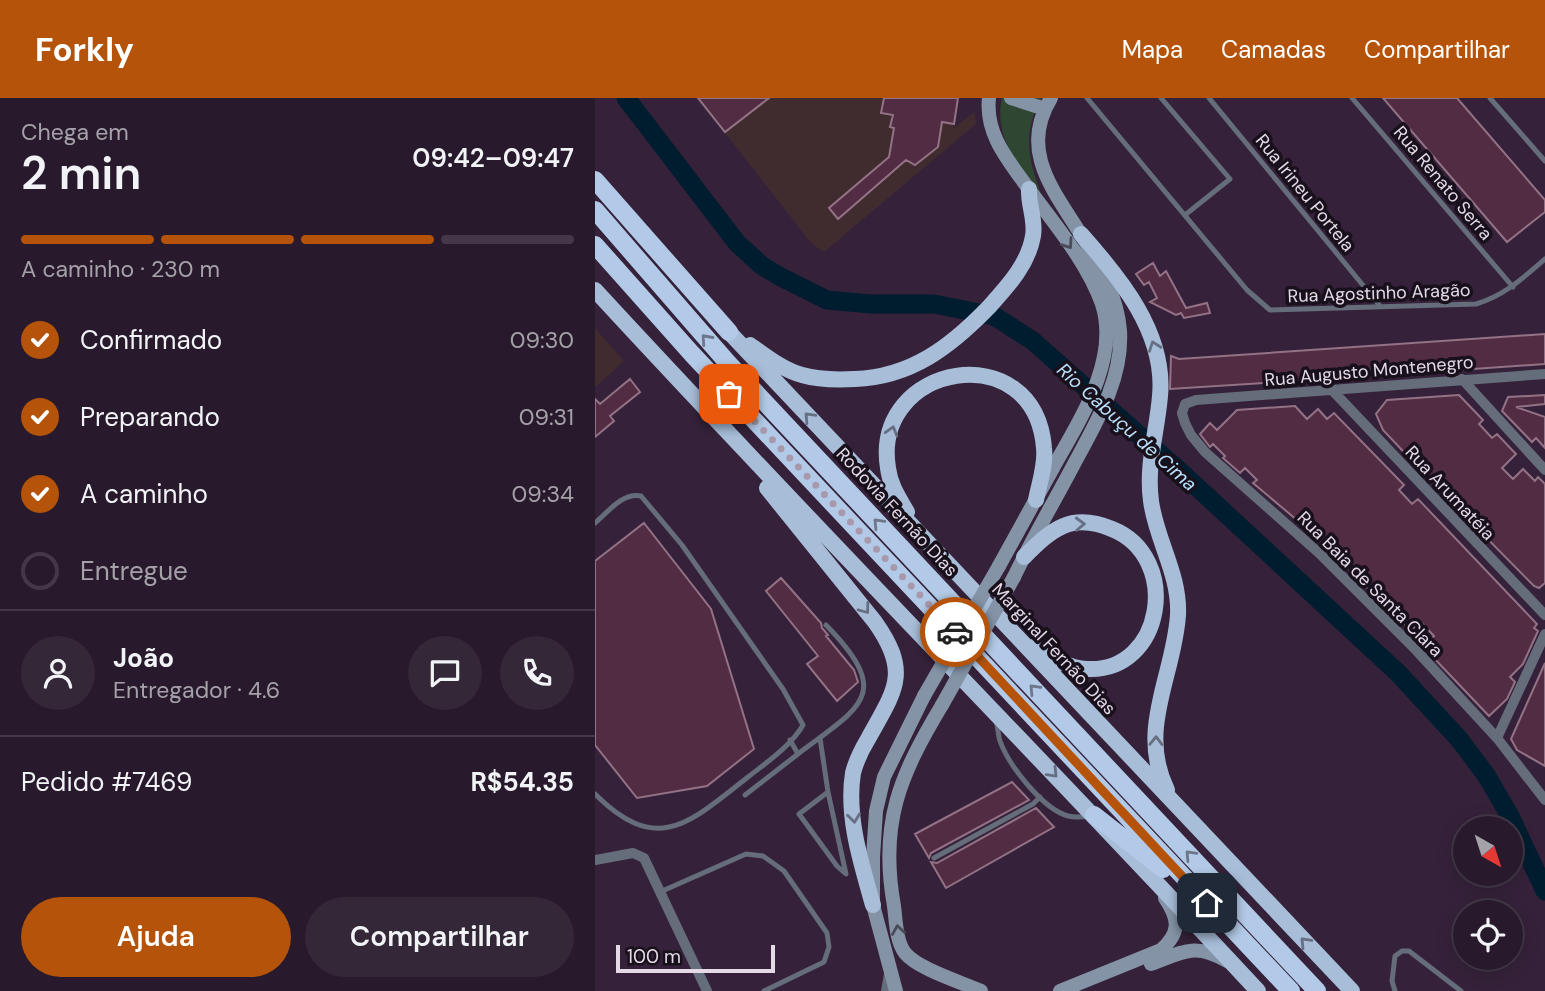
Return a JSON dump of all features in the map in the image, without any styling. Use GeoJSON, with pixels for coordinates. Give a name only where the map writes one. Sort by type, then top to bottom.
{"type":"FeatureCollection","features":[{"type":"Feature","properties":{"kind":"highway"},"geometry":{"type":"LineString","coordinates":[[595,180],[729,332],[800,374],[831,380],[862,379],[903,371],[937,354],[963,334],[1019,271],[1033,237],[1035,223],[1028,201],[1029,188]]}},
{"type":"Feature","properties":{"kind":"highway","name":"Rodovia Fernão Dias"},"geometry":{"type":"LineString","coordinates":[[595,210],[727,362],[1317,991]]}},
{"type":"Feature","properties":{"kind":"highway"},"geometry":{"type":"LineString","coordinates":[[1081,234],[1123,285],[1150,335],[1160,369],[1160,399],[1149,480],[1151,504],[1175,581],[1177,602],[1174,638],[1161,697],[1155,744],[1160,775],[1175,805]]}},
{"type":"Feature","properties":{"kind":"highway"},"geometry":{"type":"LineString","coordinates":[[595,245],[692,354],[1290,991]]}},
{"type":"Feature","properties":{"kind":"highway"},"geometry":{"type":"LineString","coordinates":[[595,290],[608,309],[1094,815],[1258,991]]}},
{"type":"Feature","properties":{"kind":"highway","name":"Marginal Fernão Dias"},"geometry":{"type":"LineString","coordinates":[[729,332],[1352,991]]}},
{"type":"Feature","properties":{"kind":"highway"},"geometry":{"type":"LineString","coordinates":[[923,538],[889,476],[887,466],[890,433],[904,406],[918,391],[946,376],[979,374],[995,378],[1024,398],[1042,432],[1044,449],[1036,500]]}},
{"type":"Feature","properties":{"kind":"highway"},"geometry":{"type":"LineString","coordinates":[[751,458],[755,472],[875,622],[888,641],[896,662],[893,693],[858,758],[851,792],[860,858],[873,905]]}},
{"type":"Feature","properties":{"kind":"highway"},"geometry":{"type":"LineString","coordinates":[[1016,637],[1071,666],[1087,669],[1114,664],[1139,645],[1146,636],[1155,616],[1157,599],[1155,577],[1141,551],[1119,531],[1102,524],[1072,523],[1058,527],[1024,557]]}},
{"type":"Feature","properties":{"kind":"highway"},"geometry":{"type":"LineString","coordinates":[[1094,815],[1207,903]]}},
{"type":"Feature","properties":{"kind":"main road"},"geometry":{"type":"LineString","coordinates":[[896,991],[873,905],[876,811],[884,777],[924,696],[1082,416],[1097,379],[1105,342],[1103,307],[1088,274],[1005,156],[989,121],[989,98]]}},
{"type":"Feature","properties":{"kind":"main road"},"geometry":{"type":"LineString","coordinates":[[981,991],[910,958],[900,943],[889,877],[888,849],[893,812],[903,777],[917,746],[1014,577],[1093,428],[1111,388],[1120,355],[1119,318],[1105,279],[1081,234],[1058,202],[1043,166],[1038,148],[1048,103],[1011,98]]}},
{"type":"Feature","properties":{"kind":"main road"},"geometry":{"type":"LineString","coordinates":[[1060,991],[1151,955],[1170,941],[1176,929],[1175,913],[1153,880]]}},
{"type":"Feature","properties":{"kind":"main road"},"geometry":{"type":"LineString","coordinates":[[1081,991],[1196,949],[1207,950],[1234,965]]}},
{"type":"Feature","properties":{"kind":"main road"},"geometry":{"type":"LineString","coordinates":[[943,974],[951,991]]}},
{"type":"Feature","properties":{"kind":"street","name":"Rua Augusto Montenegro"},"geometry":{"type":"LineString","coordinates":[[1196,400],[1545,374]]}},
{"type":"Feature","properties":{"kind":"street"},"geometry":{"type":"LineString","coordinates":[[1462,379],[1545,470]]}},
{"type":"Feature","properties":{"kind":"street","name":"Rua Arumatéia"},"geometry":{"type":"LineString","coordinates":[[1333,391],[1545,615]]}},
{"type":"Feature","properties":{"kind":"street","name":"Rua Baia de Santa Clara"},"geometry":{"type":"LineString","coordinates":[[1196,400],[1185,404],[1183,417],[1191,435],[1205,452],[1319,552],[1415,649],[1497,738],[1541,790],[1545,800]]}},
{"type":"Feature","properties":{"kind":"street"},"geometry":{"type":"LineString","coordinates":[[1497,738],[1545,634]]}},
{"type":"Feature","properties":{"kind":"street"},"geometry":{"type":"LineString","coordinates":[[595,860],[633,853],[642,856],[707,991]]}},
{"type":"Feature","properties":{"kind":"street"},"geometry":{"type":"LineString","coordinates":[[887,991],[890,974]]}},
{"type":"Feature","properties":{"kind":"lane","name":"Rua Agostinho Aragão"},"geometry":{"type":"LineString","coordinates":[[1087,98],[1247,290],[1271,310],[1476,304],[1492,299],[1513,287],[1545,259]]}},
{"type":"Feature","properties":{"kind":"lane"},"geometry":{"type":"LineString","coordinates":[[1161,98],[1230,179],[1185,215]]}},
{"type":"Feature","properties":{"kind":"lane","name":"Rua Irineu Portela"},"geometry":{"type":"LineString","coordinates":[[1209,98],[1380,306]]}},
{"type":"Feature","properties":{"kind":"lane","name":"Rua Renato Serra"},"geometry":{"type":"LineString","coordinates":[[1352,98],[1513,287]]}},
{"type":"Feature","properties":{"kind":"lane"},"geometry":{"type":"LineString","coordinates":[[1490,98],[1545,161]]}},
{"type":"Feature","properties":{"kind":"lane"},"geometry":{"type":"LineString","coordinates":[[595,523],[626,497],[634,494],[641,496],[682,545],[801,719],[802,728],[764,765],[697,816],[677,826],[639,826],[612,811],[595,794]]}},
{"type":"Feature","properties":{"kind":"lane"},"geometry":{"type":"LineString","coordinates":[[745,795],[855,708],[863,693],[865,680],[856,661],[826,625]]}},
{"type":"Feature","properties":{"kind":"lane"},"geometry":{"type":"LineString","coordinates":[[995,713],[1000,741],[1011,763],[1026,783],[1053,808],[1066,816],[1077,818],[1094,815]]}},
{"type":"Feature","properties":{"kind":"lane"},"geometry":{"type":"LineString","coordinates":[[820,738],[828,792],[846,874],[837,866],[799,814],[828,792]]}},
{"type":"Feature","properties":{"kind":"lane"},"geometry":{"type":"LineString","coordinates":[[790,740],[798,754]]}},
{"type":"Feature","properties":{"kind":"lane"},"geometry":{"type":"LineString","coordinates":[[934,858],[1033,804],[1040,797]]}},
{"type":"Feature","properties":{"kind":"lane"},"geometry":{"type":"LineString","coordinates":[[660,892],[746,854],[763,856],[784,871],[827,933],[828,947],[824,962],[764,991]]}},
{"type":"Feature","properties":{"kind":"lane"},"geometry":{"type":"LineString","coordinates":[[1395,991],[1392,981],[1395,956],[1402,951],[1409,951],[1461,991]]}},
{"type":"Feature","properties":{"kind":"shaded area"},"geometry":{"type":"Polygon","coordinates":[[[698,98],[958,98],[953,129],[974,112],[977,123],[824,252],[811,243],[698,98]]]}},
{"type":"Feature","properties":{"kind":"shaded area"},"geometry":{"type":"Polygon","coordinates":[[[595,328],[624,361],[595,387],[595,328]]]}},
{"type":"Feature","properties":{"kind":"green space"},"geometry":{"type":"Polygon","coordinates":[[[1002,98],[1042,98],[1031,123],[1029,147],[1042,196],[1017,162],[1005,139],[1001,126],[1002,98]]]}},
{"type":"Feature","properties":{"kind":"building"},"geometry":{"type":"Polygon","coordinates":[[[698,98],[769,98],[725,132],[698,98]]]}},
{"type":"Feature","properties":{"kind":"building"},"geometry":{"type":"Polygon","coordinates":[[[884,98],[958,98],[954,124],[942,122],[938,147],[915,165],[906,160],[838,219],[829,208],[889,157],[894,128],[890,127],[893,115],[881,113],[884,98]]]}},
{"type":"Feature","properties":{"kind":"building"},"geometry":{"type":"Polygon","coordinates":[[[1383,98],[1457,98],[1545,200],[1545,212],[1507,242],[1383,98]]]}},
{"type":"Feature","properties":{"kind":"building"},"geometry":{"type":"Polygon","coordinates":[[[1153,263],[1160,276],[1166,271],[1186,308],[1207,303],[1210,313],[1184,318],[1181,313],[1176,315],[1150,302],[1157,298],[1149,282],[1144,285],[1136,274],[1153,263]]]}},
{"type":"Feature","properties":{"kind":"building"},"geometry":{"type":"Polygon","coordinates":[[[1545,334],[1545,364],[1375,376],[1375,369],[1358,371],[1359,377],[1170,389],[1171,356],[1179,359],[1545,334]]]}},
{"type":"Feature","properties":{"kind":"building"},"geometry":{"type":"Polygon","coordinates":[[[630,379],[640,392],[610,416],[614,421],[595,437],[595,399],[600,404],[630,379]]]}},
{"type":"Feature","properties":{"kind":"building"},"geometry":{"type":"Polygon","coordinates":[[[1459,395],[1483,420],[1479,424],[1492,438],[1497,434],[1516,454],[1502,468],[1513,479],[1523,469],[1535,481],[1538,477],[1545,484],[1545,583],[1539,588],[1454,505],[1461,497],[1446,482],[1444,484],[1441,481],[1436,486],[1383,430],[1376,414],[1387,400],[1459,395]]]}},
{"type":"Feature","properties":{"kind":"building"},"geometry":{"type":"Polygon","coordinates":[[[1545,395],[1545,404],[1516,407],[1545,417],[1545,448],[1536,438],[1532,442],[1502,411],[1508,397],[1545,395]]]}},
{"type":"Feature","properties":{"kind":"building"},"geometry":{"type":"Polygon","coordinates":[[[1295,406],[1307,419],[1318,409],[1327,419],[1334,413],[1404,485],[1399,490],[1412,504],[1418,499],[1537,624],[1534,628],[1538,631],[1523,664],[1510,677],[1515,682],[1507,699],[1489,716],[1430,654],[1436,648],[1429,641],[1434,636],[1421,622],[1411,631],[1304,526],[1253,483],[1257,480],[1245,468],[1240,473],[1223,458],[1225,456],[1213,444],[1210,447],[1200,434],[1210,423],[1217,430],[1237,410],[1295,406]]]}},
{"type":"Feature","properties":{"kind":"building"},"geometry":{"type":"Polygon","coordinates":[[[644,523],[711,609],[754,749],[707,786],[637,798],[595,745],[595,561],[644,523]]]}},
{"type":"Feature","properties":{"kind":"building"},"geometry":{"type":"Polygon","coordinates":[[[781,578],[821,623],[828,635],[826,636],[854,670],[858,682],[837,701],[807,664],[818,656],[766,591],[781,578]]]}},
{"type":"Feature","properties":{"kind":"building"},"geometry":{"type":"Polygon","coordinates":[[[1545,663],[1545,766],[1517,750],[1511,739],[1545,663]]]}},
{"type":"Feature","properties":{"kind":"building"},"geometry":{"type":"Polygon","coordinates":[[[1012,782],[1029,800],[931,853],[929,858],[915,834],[1012,782]]]}},
{"type":"Feature","properties":{"kind":"building"},"geometry":{"type":"Polygon","coordinates":[[[1036,808],[1054,827],[946,888],[931,862],[937,863],[1036,808]]]}},
{"type":"Feature","properties":{"kind":"waterway","name":"Rio Cabuçu de Cima"},"geometry":{"type":"LineString","coordinates":[[626,98],[737,243],[761,265],[779,276],[827,300],[871,304],[934,304],[994,316],[1033,341],[1183,474],[1398,673],[1459,739],[1486,775],[1509,814],[1545,891]]}},
{"type":"Feature","properties":{"kind":"way so far"},"geometry":{"type":"LineString","coordinates":[[729,394],[955,632]]}},
{"type":"Feature","properties":{"kind":"route"},"geometry":{"type":"LineString","coordinates":[[955,632],[1207,903]]}}]}
